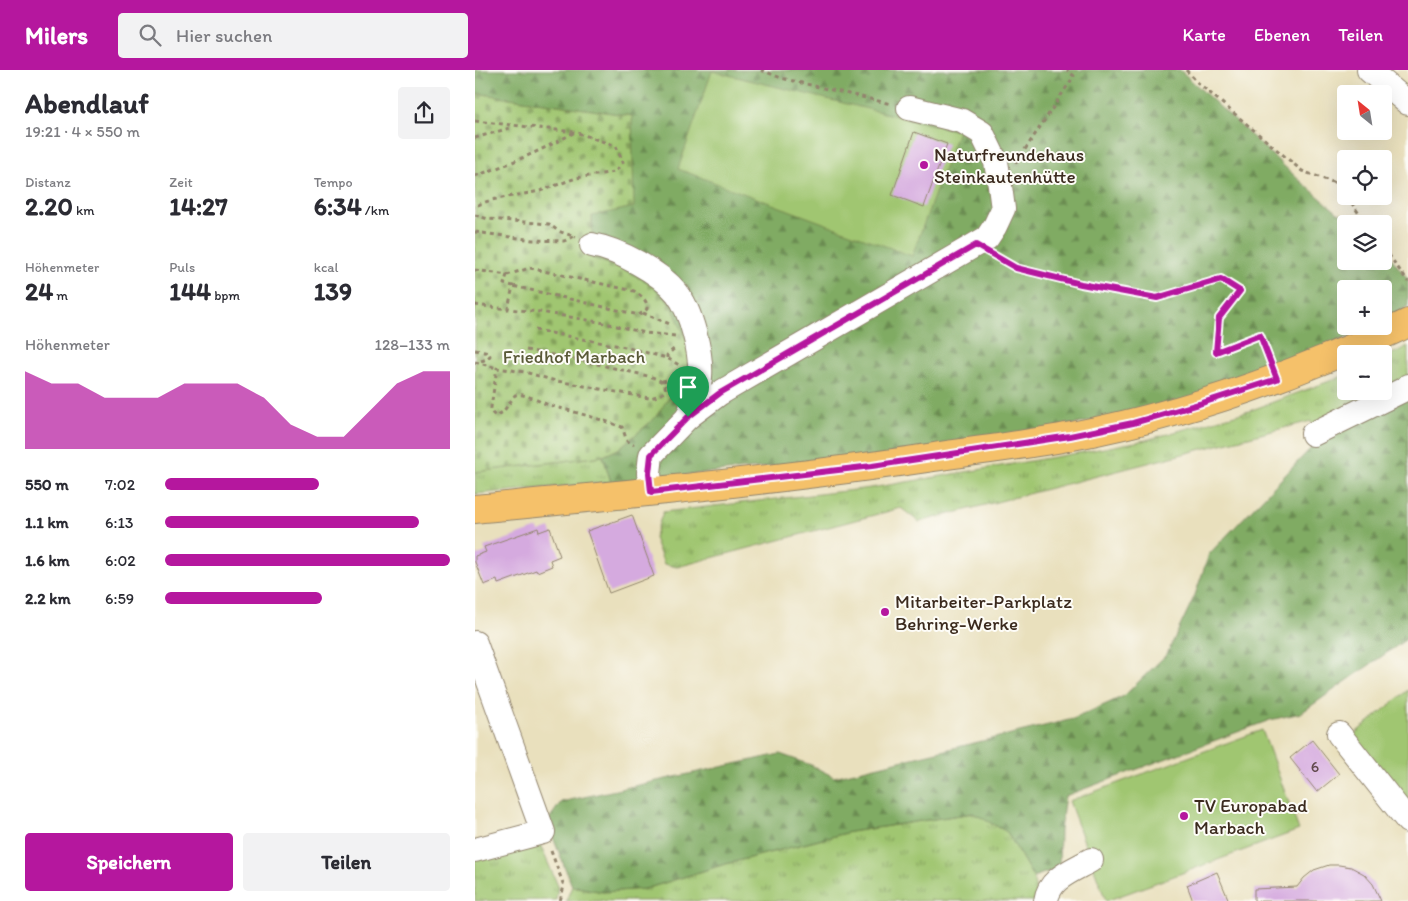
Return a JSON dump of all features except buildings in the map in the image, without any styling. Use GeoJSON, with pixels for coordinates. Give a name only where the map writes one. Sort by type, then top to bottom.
{"type":"FeatureCollection","features":[{"type":"Feature","properties":{"kind":"main road"},"geometry":{"type":"LineString","coordinates":[[475,509],[651,492],[872,466],[1070,436],[1133,423],[1277,379],[1380,337],[1408,323]]}},
{"type":"Feature","properties":{"kind":"lane"},"geometry":{"type":"LineString","coordinates":[[1369,70],[1408,103]]}},
{"type":"Feature","properties":{"kind":"lane"},"geometry":{"type":"LineString","coordinates":[[651,492],[649,473],[651,455],[688,417],[720,393],[987,238],[1003,209],[995,162],[981,133],[962,121],[909,108]]}},
{"type":"Feature","properties":{"kind":"lane"},"geometry":{"type":"LineString","coordinates":[[583,241],[620,255],[651,270],[678,294],[691,319],[698,350],[700,377],[688,417]]}},
{"type":"Feature","properties":{"kind":"lane"},"geometry":{"type":"LineString","coordinates":[[1313,434],[1408,386]]}},
{"type":"Feature","properties":{"kind":"lane"},"geometry":{"type":"LineString","coordinates":[[475,643],[543,832],[475,850]]}},
{"type":"Feature","properties":{"kind":"lane"},"geometry":{"type":"LineString","coordinates":[[1339,734],[1408,821]]}},
{"type":"Feature","properties":{"kind":"lane"},"geometry":{"type":"LineString","coordinates":[[1046,901],[1048,891],[1054,881],[1091,860]]}},
{"type":"Feature","properties":{"kind":"path"},"geometry":{"type":"LineString","coordinates":[[761,70],[781,78],[909,108]]}},
{"type":"Feature","properties":{"kind":"path"},"geometry":{"type":"LineString","coordinates":[[1000,186],[1074,76],[1067,70]]}},
{"type":"Feature","properties":{"kind":"path"},"geometry":{"type":"LineString","coordinates":[[1186,70],[1197,82],[1302,171],[1337,184]]}},
{"type":"Feature","properties":{"kind":"path"},"geometry":{"type":"LineString","coordinates":[[475,121],[575,132],[616,146],[623,162],[615,172],[576,178],[540,191],[491,200],[475,206]]}},
{"type":"Feature","properties":{"kind":"path"},"geometry":{"type":"LineString","coordinates":[[475,138],[515,126]]}},
{"type":"Feature","properties":{"kind":"path"},"geometry":{"type":"LineString","coordinates":[[475,176],[548,147],[575,132]]}},
{"type":"Feature","properties":{"kind":"path"},"geometry":{"type":"LineString","coordinates":[[475,215],[488,219],[549,224],[558,231],[583,241]]}},
{"type":"Feature","properties":{"kind":"path"},"geometry":{"type":"LineString","coordinates":[[475,232],[533,240],[583,241]]}},
{"type":"Feature","properties":{"kind":"path"},"geometry":{"type":"LineString","coordinates":[[976,245],[1016,268],[1081,284],[1157,298],[1221,279],[1240,291],[1219,318],[1216,352],[1260,335],[1277,379]]}},
{"type":"Feature","properties":{"kind":"path"},"geometry":{"type":"LineString","coordinates":[[1392,259],[1408,282]]}},
{"type":"Feature","properties":{"kind":"path"},"geometry":{"type":"LineString","coordinates":[[475,270],[507,275],[530,268],[634,291],[645,298],[648,305],[647,309],[639,315],[504,284],[507,275]]}},
{"type":"Feature","properties":{"kind":"path"},"geometry":{"type":"LineString","coordinates":[[508,309],[513,286]]}},
{"type":"Feature","properties":{"kind":"path"},"geometry":{"type":"LineString","coordinates":[[475,304],[549,313],[605,323],[645,333],[678,336]]}},
{"type":"Feature","properties":{"kind":"path"},"geometry":{"type":"LineString","coordinates":[[643,313],[673,326]]}},
{"type":"Feature","properties":{"kind":"path"},"geometry":{"type":"LineString","coordinates":[[526,350],[580,360],[662,381],[677,378],[683,373],[683,369],[677,363],[667,358],[625,347],[535,330]]}},
{"type":"Feature","properties":{"kind":"path"},"geometry":{"type":"LineString","coordinates":[[667,358],[667,355],[676,347],[682,346]]}},
{"type":"Feature","properties":{"kind":"path"},"geometry":{"type":"LineString","coordinates":[[475,350],[489,353],[490,356],[487,360],[477,362]]}},
{"type":"Feature","properties":{"kind":"path"},"geometry":{"type":"LineString","coordinates":[[477,362],[552,380],[649,398],[662,394],[665,385],[662,381]]}},
{"type":"Feature","properties":{"kind":"path"},"geometry":{"type":"LineString","coordinates":[[497,368],[491,407],[493,415],[499,415],[503,412],[515,394],[524,395],[622,427],[627,441],[651,455]]}},
{"type":"Feature","properties":{"kind":"path"},"geometry":{"type":"LineString","coordinates":[[543,832],[565,886],[560,901]]}},
{"type":"Feature","properties":{"kind":"green space"},"geometry":{"type":"Polygon","coordinates":[[[475,70],[1180,70],[1297,178],[1338,213],[1344,215],[1337,215],[1337,270],[1392,270],[1392,259],[1408,279],[1408,306],[1392,317],[1392,280],[1337,280],[1337,335],[1353,335],[1197,400],[947,450],[611,482],[603,456],[618,449],[654,419],[621,268],[592,258],[592,216],[632,116],[475,93],[475,70]]]}},
{"type":"Feature","properties":{"kind":"green space"},"geometry":{"type":"Polygon","coordinates":[[[712,71],[958,131],[912,256],[678,169],[712,71]]]}},
{"type":"Feature","properties":{"kind":"green space","name":"Friedhof Marbach"},"geometry":{"type":"Polygon","coordinates":[[[475,93],[632,116],[634,207],[592,216],[592,258],[621,268],[649,283],[671,304],[695,360],[654,419],[618,449],[603,456],[475,472],[475,93]]]}},
{"type":"Feature","properties":{"kind":"green space"},"geometry":{"type":"Polygon","coordinates":[[[1408,346],[1408,374],[1402,384],[1392,389],[1392,354],[1408,346]]]}},
{"type":"Feature","properties":{"kind":"green space"},"geometry":{"type":"Polygon","coordinates":[[[1337,378],[1337,400],[1369,400],[1312,427],[1311,421],[919,522],[901,508],[677,567],[664,564],[654,538],[663,512],[871,488],[1078,453],[1146,440],[1249,411],[1337,378]]]}},
{"type":"Feature","properties":{"kind":"green space"},"geometry":{"type":"Polygon","coordinates":[[[1408,398],[1408,638],[1301,713],[1270,720],[1065,796],[1060,830],[1059,868],[1033,877],[1007,832],[973,813],[850,832],[722,865],[645,889],[603,892],[572,886],[547,822],[561,802],[780,754],[811,765],[834,777],[1073,719],[1124,696],[1167,654],[1195,595],[1209,554],[1313,446],[1408,398]]]}},
{"type":"Feature","properties":{"kind":"green space"},"geometry":{"type":"Polygon","coordinates":[[[603,456],[611,482],[475,494],[475,472],[603,456]]]}},
{"type":"Feature","properties":{"kind":"green space"},"geometry":{"type":"Polygon","coordinates":[[[1408,690],[1408,803],[1353,735],[1408,690]]]}},
{"type":"Feature","properties":{"kind":"green space","name":"TV Europabad Marbach"},"geometry":{"type":"Polygon","coordinates":[[[1262,730],[1299,830],[1106,901],[1069,801],[1262,730]]]}},
{"type":"Feature","properties":{"kind":"green space"},"geometry":{"type":"Polygon","coordinates":[[[973,813],[1007,831],[1033,877],[1038,901],[566,901],[572,886],[603,892],[645,889],[722,865],[850,832],[973,813]]]}},
{"type":"Feature","properties":{"kind":"green space"},"geometry":{"type":"Polygon","coordinates":[[[539,842],[558,886],[556,900],[475,901],[475,859],[539,842]]]}},
{"type":"Feature","properties":{"kind":"place","name":"Naturfreundehaus Steinkautenhütte"},"geometry":{"type":"Point","coordinates":[924,165]}},
{"type":"Feature","properties":{"kind":"place","name":"Mitarbeiter-Parkplatz Behring-Werke"},"geometry":{"type":"Point","coordinates":[885,612]}},
{"type":"Feature","properties":{"kind":"place","name":"TV Europabad Marbach"},"geometry":{"type":"Point","coordinates":[1184,816]}},
{"type":"Feature","properties":{"kind":"route"},"geometry":{"type":"LineString","coordinates":[[976,245],[1016,268],[1081,284],[1157,298],[1221,279],[1240,291],[1219,318],[1216,352],[1260,335],[1277,379],[1133,423],[1070,436],[872,466],[651,492],[649,473],[651,455],[688,417],[720,393],[976,245]]}}]}
